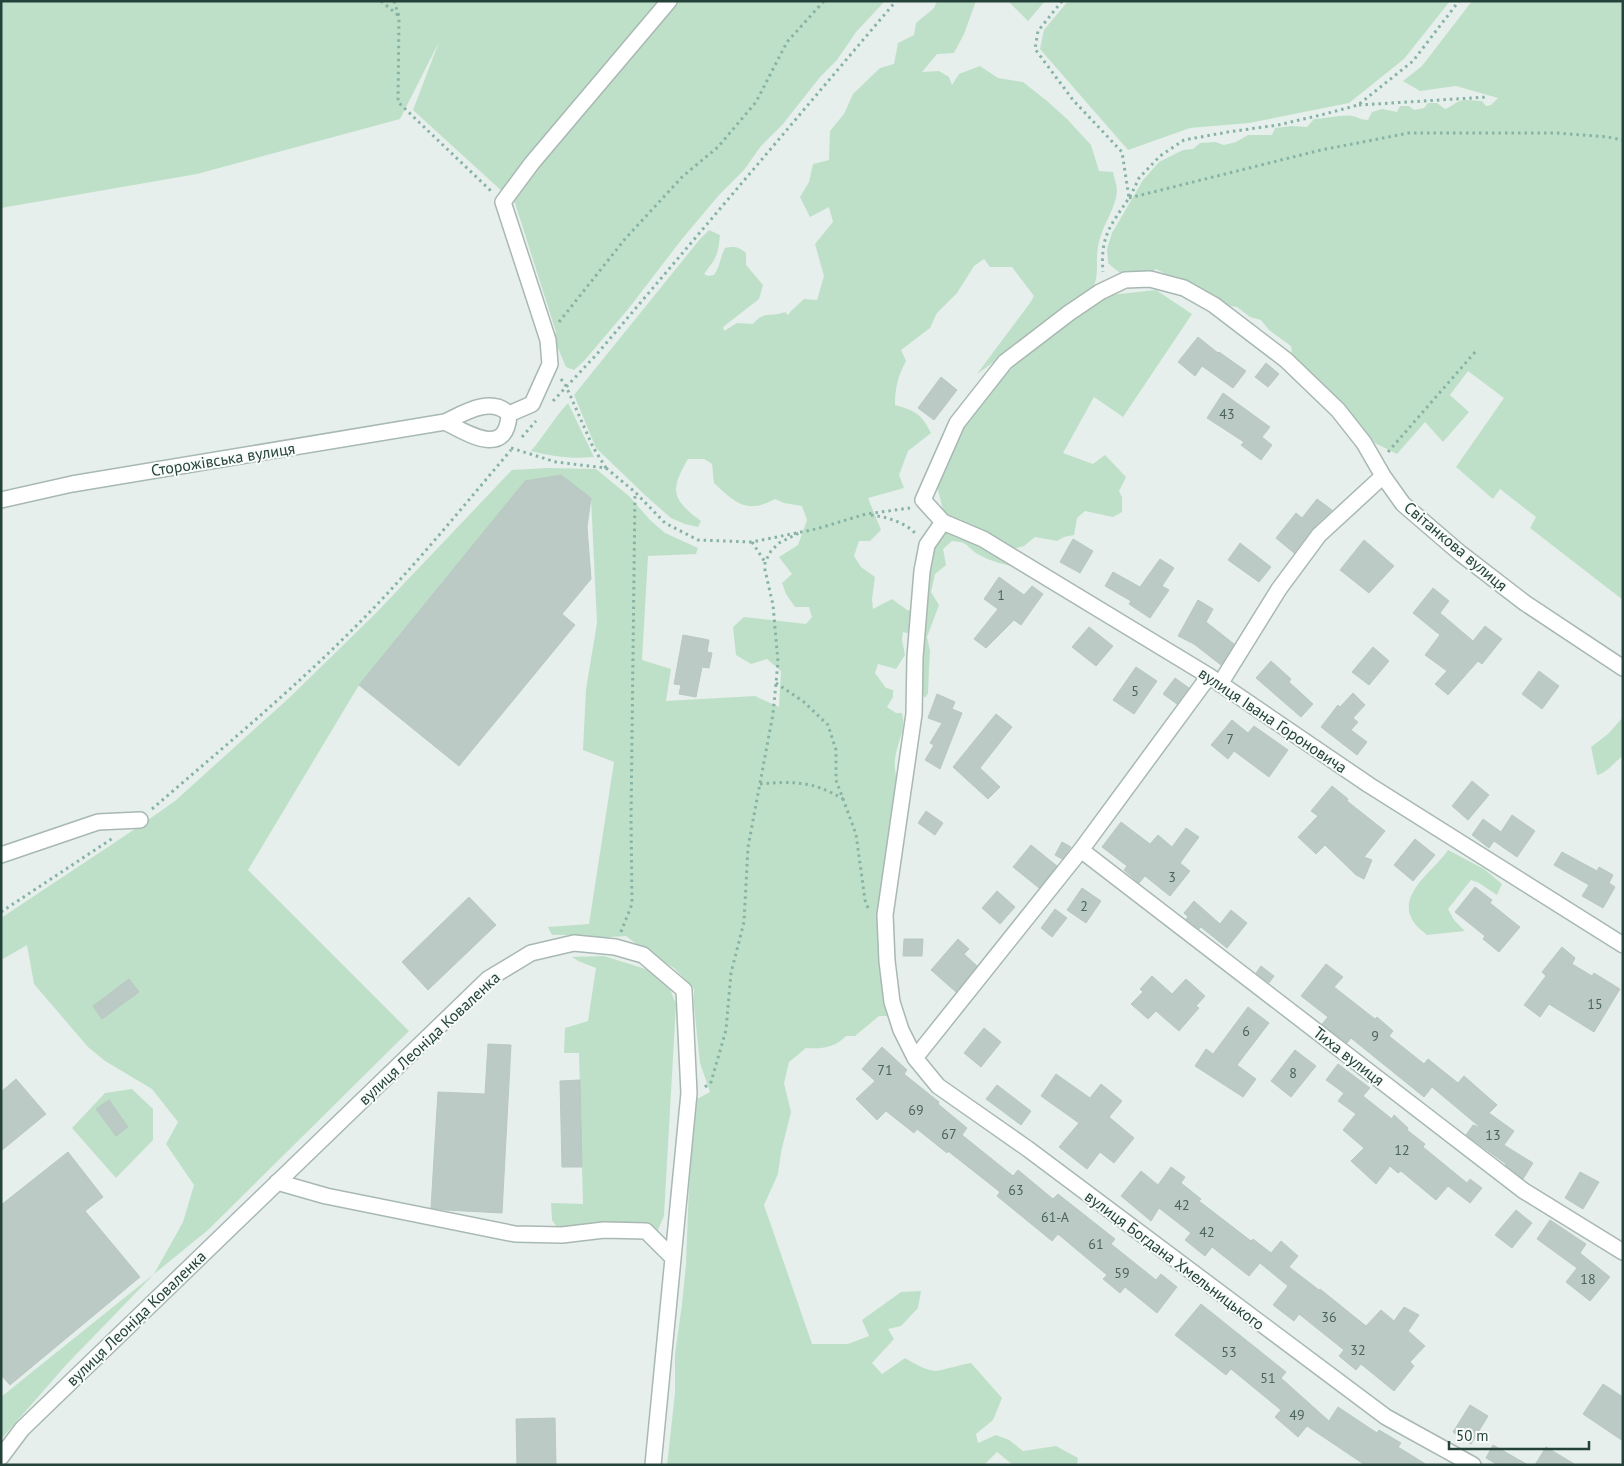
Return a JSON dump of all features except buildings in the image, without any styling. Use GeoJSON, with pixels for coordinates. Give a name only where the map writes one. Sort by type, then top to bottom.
{"type":"FeatureCollection","features":[{"type":"Feature","properties":{"kind":"street"},"geometry":{"type":"LineString","coordinates":[[445,422],[477,439],[492,440],[501,435],[509,426],[509,414],[532,404],[550,364],[548,340],[504,202],[532,163],[669,1]]}},
{"type":"Feature","properties":{"kind":"street","name":"Світанкова вулиця"},"geometry":{"type":"LineString","coordinates":[[923,500],[957,423],[1005,362],[1100,292],[1125,280],[1150,278],[1184,288],[1214,305],[1286,360],[1338,410],[1364,443],[1383,476],[1403,504],[1460,553],[1525,603],[1623,668]]}},
{"type":"Feature","properties":{"kind":"street","name":"Сторожівська вулиця"},"geometry":{"type":"LineString","coordinates":[[1,500],[72,484],[445,422],[468,410],[485,406],[504,408],[509,414]]}},
{"type":"Feature","properties":{"kind":"street"},"geometry":{"type":"LineString","coordinates":[[916,1058],[1214,680],[1278,589],[1319,535],[1383,476]]}},
{"type":"Feature","properties":{"kind":"street","name":"вулиця Івана Гороновича"},"geometry":{"type":"LineString","coordinates":[[923,500],[943,522],[983,539],[1214,680],[1369,784],[1623,945]]}},
{"type":"Feature","properties":{"kind":"street"},"geometry":{"type":"LineString","coordinates":[[927,546],[943,522]]}},
{"type":"Feature","properties":{"kind":"street","name":"вулиця Богдана Хмельницького"},"geometry":{"type":"LineString","coordinates":[[927,546],[921,581],[915,657],[914,714],[885,916],[887,962],[892,1002],[901,1030],[916,1058],[938,1086],[1028,1149],[1386,1417],[1472,1465]]}},
{"type":"Feature","properties":{"kind":"street"},"geometry":{"type":"LineString","coordinates":[[1,855],[98,822],[140,820]]}},
{"type":"Feature","properties":{"kind":"street","name":"Тиха вулиця"},"geometry":{"type":"LineString","coordinates":[[1081,850],[1524,1191],[1623,1252]]}},
{"type":"Feature","properties":{"kind":"street","name":"вулиця Леоніда Коваленка"},"geometry":{"type":"LineString","coordinates":[[1,1457],[22,1429],[488,979],[531,953],[574,943],[615,947],[643,955],[684,990],[689,1094],[653,1465]]}},
{"type":"Feature","properties":{"kind":"street"},"geometry":{"type":"LineString","coordinates":[[277,1182],[326,1196],[516,1234],[562,1235],[604,1230],[646,1231],[673,1258]]}},
{"type":"Feature","properties":{"kind":"path"},"geometry":{"type":"LineString","coordinates":[[381,1],[399,16]]}},
{"type":"Feature","properties":{"kind":"path"},"geometry":{"type":"LineString","coordinates":[[394,1],[399,16],[398,102],[504,202]]}},
{"type":"Feature","properties":{"kind":"path"},"geometry":{"type":"LineString","coordinates":[[548,340],[563,316],[625,239],[683,176],[718,147],[756,102],[787,42],[824,1]]}},
{"type":"Feature","properties":{"kind":"path"},"geometry":{"type":"LineString","coordinates":[[548,407],[597,354],[896,1]]}},
{"type":"Feature","properties":{"kind":"path"},"geometry":{"type":"LineString","coordinates":[[1062,1],[1038,31],[1035,50],[1073,100],[1122,152],[1130,198]]}},
{"type":"Feature","properties":{"kind":"path"},"geometry":{"type":"LineString","coordinates":[[1358,105],[1413,61],[1459,1]]}},
{"type":"Feature","properties":{"kind":"path"},"geometry":{"type":"LineString","coordinates":[[1100,292],[1103,273],[1102,254],[1108,228],[1130,198],[1139,178],[1160,156],[1184,140],[1278,124],[1358,105],[1488,97]]}},
{"type":"Feature","properties":{"kind":"path"},"geometry":{"type":"LineString","coordinates":[[1130,198],[1321,150],[1409,133],[1557,133],[1623,140]]}},
{"type":"Feature","properties":{"kind":"path"},"geometry":{"type":"LineString","coordinates":[[1383,476],[1385,456],[1476,351]]}},
{"type":"Feature","properties":{"kind":"path"},"geometry":{"type":"LineString","coordinates":[[550,364],[566,386],[593,448],[606,468],[636,492],[665,523],[698,540],[752,542],[801,532],[866,514],[911,508],[923,500]]}},
{"type":"Feature","properties":{"kind":"path"},"geometry":{"type":"LineString","coordinates":[[140,820],[298,682],[352,631],[431,544],[536,420]]}},
{"type":"Feature","properties":{"kind":"path"},"geometry":{"type":"LineString","coordinates":[[513,448],[556,462],[606,468]]}},
{"type":"Feature","properties":{"kind":"path"},"geometry":{"type":"LineString","coordinates":[[615,947],[632,904],[631,818],[636,492]]}},
{"type":"Feature","properties":{"kind":"path"},"geometry":{"type":"LineString","coordinates":[[866,514],[882,516],[901,523],[927,546]]}},
{"type":"Feature","properties":{"kind":"path"},"geometry":{"type":"LineString","coordinates":[[765,562],[771,551],[779,544],[801,532]]}},
{"type":"Feature","properties":{"kind":"path"},"geometry":{"type":"LineString","coordinates":[[689,1094],[702,1090],[712,1082],[726,1030],[731,972],[744,922],[748,847],[773,714],[778,662],[773,605],[765,562],[752,542]]}},
{"type":"Feature","properties":{"kind":"path"},"geometry":{"type":"LineString","coordinates":[[776,683],[804,702],[828,725],[836,750],[836,780],[856,834],[865,900],[868,909]]}},
{"type":"Feature","properties":{"kind":"path"},"geometry":{"type":"LineString","coordinates":[[760,784],[810,784],[830,792],[843,800]]}},
{"type":"Feature","properties":{"kind":"path"},"geometry":{"type":"LineString","coordinates":[[1,912],[115,836]]}},
{"type":"Feature","properties":{"kind":"green space"},"geometry":{"type":"Polygon","coordinates":[[[1,1],[885,1],[856,32],[837,60],[820,77],[783,124],[761,146],[744,170],[719,195],[682,239],[629,308],[584,361],[574,370],[566,367],[553,337],[556,332],[515,203],[413,110],[439,42],[400,119],[197,174],[1,208],[1,1]]]}},
{"type":"Feature","properties":{"kind":"green space"},"geometry":{"type":"Polygon","coordinates":[[[937,1],[976,1],[964,34],[954,53],[937,54],[922,72],[939,71],[949,77],[952,85],[959,74],[980,66],[998,78],[1023,82],[1067,119],[1091,145],[1099,171],[1113,172],[1117,189],[1116,197],[1099,242],[1097,272],[1092,291],[977,374],[1034,296],[1012,267],[990,267],[984,259],[974,266],[957,293],[937,313],[930,328],[901,350],[906,361],[898,382],[895,405],[917,414],[931,433],[908,451],[899,475],[904,488],[868,498],[881,530],[870,541],[859,541],[854,556],[861,567],[875,577],[872,599],[873,609],[892,599],[907,610],[923,612],[927,551],[945,531],[970,537],[995,552],[1011,566],[984,558],[961,542],[952,541],[943,549],[946,565],[935,574],[931,592],[939,605],[927,637],[930,651],[928,693],[925,698],[921,692],[919,636],[903,632],[902,640],[905,655],[896,669],[878,664],[875,673],[886,688],[893,690],[893,697],[887,707],[896,713],[902,713],[903,719],[895,760],[898,789],[886,985],[887,1016],[879,1016],[855,1036],[846,1036],[837,1043],[822,1048],[806,1048],[789,1062],[784,1083],[791,1112],[781,1152],[778,1174],[764,1205],[812,1344],[848,1344],[869,1336],[862,1320],[901,1292],[921,1291],[918,1308],[901,1326],[888,1329],[894,1339],[872,1363],[882,1374],[905,1358],[923,1368],[935,1371],[971,1363],[1002,1398],[993,1420],[976,1434],[978,1443],[996,1435],[1009,1440],[1023,1451],[1056,1446],[1078,1458],[1077,1465],[1013,1465],[997,1452],[984,1465],[667,1465],[675,1393],[675,1354],[686,1264],[689,1185],[696,1104],[697,1099],[710,1092],[700,1063],[694,989],[674,968],[644,950],[626,936],[581,937],[552,935],[548,927],[589,924],[614,762],[583,750],[586,689],[597,623],[591,498],[561,476],[525,481],[359,685],[248,870],[409,1031],[208,1230],[154,1274],[183,1222],[194,1185],[166,1144],[178,1122],[152,1089],[105,1061],[88,1047],[34,984],[27,945],[1,960],[1,918],[175,801],[289,698],[375,614],[512,470],[548,468],[596,469],[629,496],[650,520],[665,533],[698,548],[696,554],[648,556],[642,660],[671,669],[666,701],[755,696],[779,707],[781,671],[767,659],[751,664],[736,655],[733,627],[744,617],[806,624],[812,617],[809,607],[795,607],[786,594],[782,583],[792,574],[779,557],[798,545],[807,520],[802,506],[784,503],[775,499],[757,506],[742,504],[714,483],[712,464],[704,459],[688,459],[678,479],[676,493],[684,506],[701,521],[698,527],[671,518],[596,448],[574,395],[709,230],[720,235],[716,256],[704,274],[708,276],[714,275],[725,248],[732,247],[741,249],[746,253],[746,265],[763,285],[759,299],[723,327],[724,331],[737,323],[753,324],[764,316],[785,312],[788,315],[804,299],[817,300],[824,276],[815,244],[833,222],[829,207],[810,217],[800,197],[809,182],[813,164],[829,160],[830,131],[844,114],[853,94],[880,68],[894,64],[898,43],[914,35],[916,23],[934,8],[937,1]]]}},
{"type":"Feature","properties":{"kind":"green space"},"geometry":{"type":"Polygon","coordinates":[[[1008,1],[1045,1],[1028,21],[1008,1]]]}},
{"type":"Feature","properties":{"kind":"green space"},"geometry":{"type":"Polygon","coordinates":[[[1068,1],[1450,1],[1404,59],[1349,103],[1249,123],[1190,128],[1128,150],[1040,49],[1044,30],[1068,1]]]}},
{"type":"Feature","properties":{"kind":"green space"},"geometry":{"type":"Polygon","coordinates":[[[1472,1],[1623,1],[1623,600],[1530,528],[1536,517],[1500,489],[1493,499],[1456,467],[1504,398],[1468,371],[1450,395],[1469,412],[1443,442],[1425,422],[1397,454],[1375,443],[1343,405],[1293,358],[1291,346],[1269,330],[1261,320],[1250,317],[1237,307],[1225,305],[1156,269],[1136,277],[1119,272],[1108,263],[1107,249],[1112,233],[1143,180],[1159,162],[1183,150],[1193,149],[1200,143],[1215,142],[1224,145],[1236,142],[1248,135],[1272,135],[1275,128],[1307,127],[1314,119],[1354,116],[1368,120],[1372,112],[1382,109],[1397,112],[1400,106],[1409,106],[1414,110],[1424,108],[1428,103],[1437,103],[1445,109],[1462,100],[1482,101],[1486,106],[1491,105],[1498,98],[1456,86],[1420,91],[1403,81],[1422,66],[1472,1]]]}},
{"type":"Feature","properties":{"kind":"green space"},"geometry":{"type":"Polygon","coordinates":[[[1156,290],[1192,314],[1123,417],[1094,397],[1063,453],[1093,464],[1105,455],[1126,477],[1119,491],[1122,497],[1122,512],[1113,517],[1085,511],[1077,518],[1074,535],[1057,541],[1035,537],[1024,546],[1013,549],[985,532],[955,524],[943,510],[938,490],[938,480],[957,434],[994,383],[1101,296],[1156,290]]]}},
{"type":"Feature","properties":{"kind":"green space"},"geometry":{"type":"Polygon","coordinates":[[[568,403],[594,457],[562,457],[531,451],[558,415],[568,403]]]}},
{"type":"Feature","properties":{"kind":"green space"},"geometry":{"type":"Polygon","coordinates":[[[1623,717],[1623,756],[1607,770],[1597,775],[1591,747],[1608,734],[1623,717]]]}},
{"type":"Feature","properties":{"kind":"green space"},"geometry":{"type":"Polygon","coordinates":[[[1448,850],[1484,869],[1502,884],[1497,895],[1471,880],[1448,909],[1454,920],[1465,931],[1427,935],[1413,921],[1409,911],[1409,901],[1419,883],[1448,850]]]}},
{"type":"Feature","properties":{"kind":"green space"},"geometry":{"type":"Polygon","coordinates":[[[604,956],[655,972],[670,989],[676,1004],[664,1216],[657,1232],[652,1238],[562,1235],[552,1220],[551,1203],[583,1204],[579,1053],[564,1053],[565,1028],[588,1021],[596,968],[572,957],[604,956]]]}},
{"type":"Feature","properties":{"kind":"green space"},"geometry":{"type":"Polygon","coordinates":[[[132,1089],[153,1109],[153,1140],[116,1178],[72,1128],[105,1093],[132,1089]]]}},
{"type":"Feature","properties":{"kind":"green space"},"geometry":{"type":"Polygon","coordinates":[[[154,1274],[66,1365],[3,1437],[1,1436],[1,1397],[154,1274]]]}}]}
